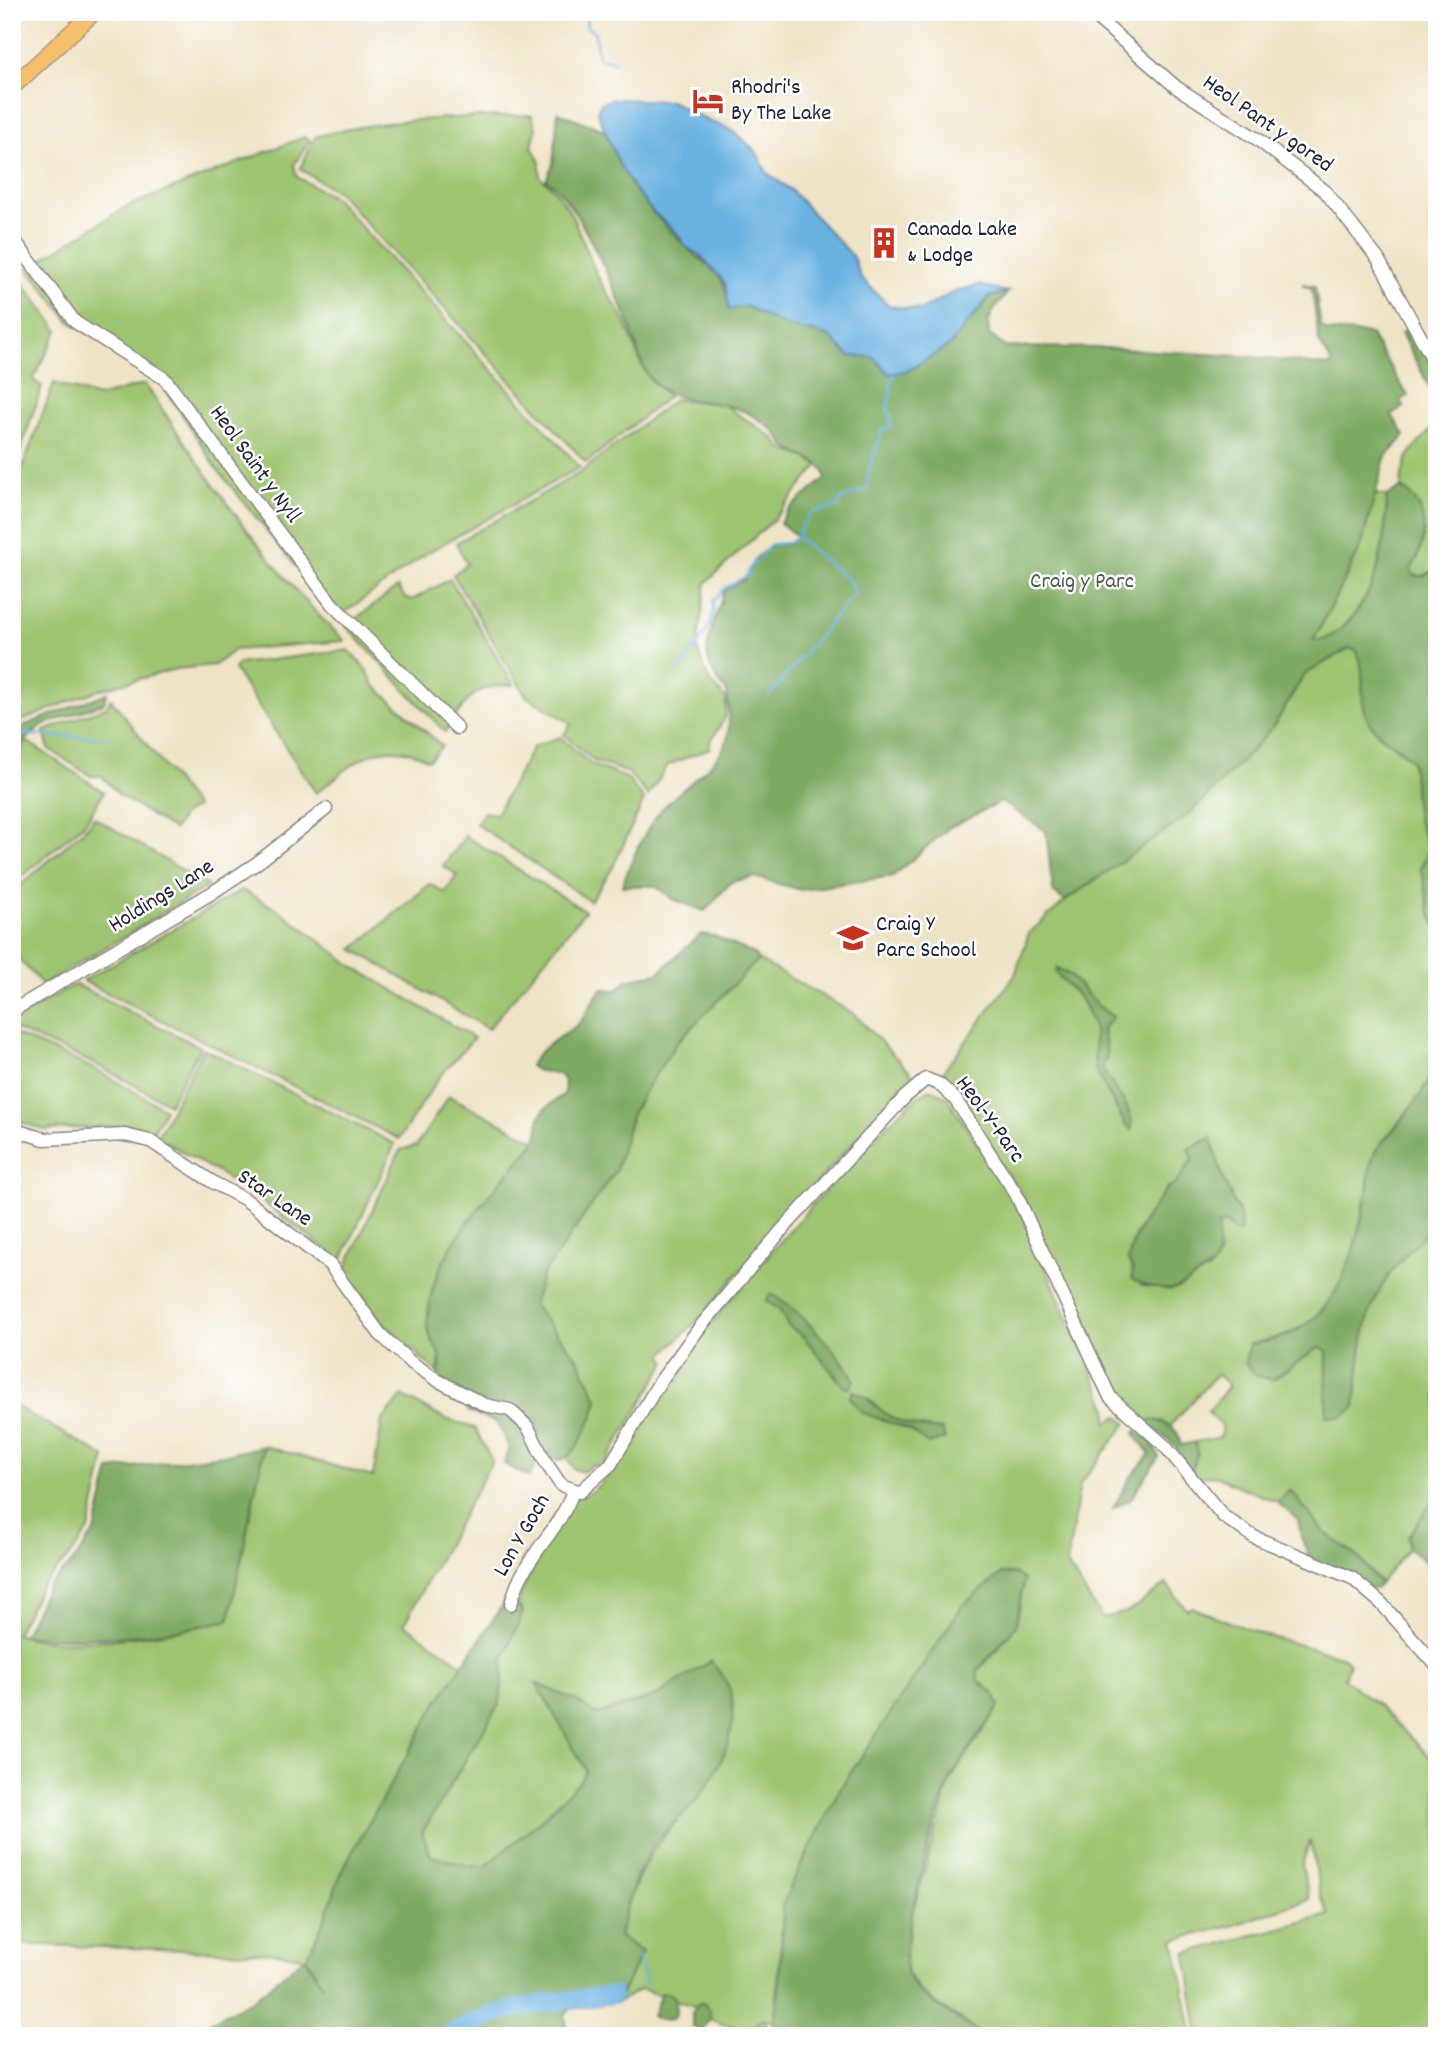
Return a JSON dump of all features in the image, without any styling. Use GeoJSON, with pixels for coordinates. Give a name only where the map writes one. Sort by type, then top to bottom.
{"type":"FeatureCollection","features":[{"type":"Feature","properties":{"kind":"main road"},"geometry":{"type":"LineString","coordinates":[[12,87],[94,12]]}},
{"type":"Feature","properties":{"kind":"street","name":"Heol Pant y gored"},"geometry":{"type":"LineString","coordinates":[[1090,12],[1176,87],[1257,139],[1325,191],[1378,259],[1437,367]]}},
{"type":"Feature","properties":{"kind":"street","name":"Heol Saint y Nyll"},"geometry":{"type":"LineString","coordinates":[[12,237],[75,322],[165,379],[332,604],[457,728]]}},
{"type":"Feature","properties":{"kind":"street","name":"Holdings Lane"},"geometry":{"type":"LineString","coordinates":[[12,1012],[210,894],[257,863],[326,809]]}},
{"type":"Feature","properties":{"kind":"street","name":"Heol-Y-Parc"},"geometry":{"type":"LineString","coordinates":[[573,1491],[580,1492],[589,1487],[611,1464],[672,1363],[782,1230],[905,1097],[926,1079],[933,1080],[955,1099],[1016,1194],[1110,1397],[1165,1446],[1223,1516],[1254,1537],[1352,1578],[1374,1596],[1437,1666]]}},
{"type":"Feature","properties":{"kind":"street","name":"Star Lane"},"geometry":{"type":"LineString","coordinates":[[12,1129],[44,1139],[125,1135],[150,1141],[214,1183],[246,1200],[330,1265],[380,1334],[428,1374],[485,1405],[510,1410],[528,1427],[554,1477],[561,1485],[573,1491]]}},
{"type":"Feature","properties":{"kind":"street","name":"Lon Y Goch"},"geometry":{"type":"LineString","coordinates":[[511,1604],[528,1560],[567,1507],[573,1491]]}},
{"type":"Feature","properties":{"kind":"green space","name":"Craig y Parc"},"geometry":{"type":"Polygon","coordinates":[[[558,112],[604,130],[636,191],[685,245],[717,273],[728,298],[783,325],[829,336],[849,356],[874,357],[881,361],[883,368],[907,371],[950,345],[990,297],[1008,292],[988,323],[989,334],[1005,347],[1107,348],[1253,357],[1329,366],[1332,363],[1319,342],[1312,288],[1303,284],[1315,286],[1321,327],[1327,331],[1370,334],[1408,396],[1401,400],[1404,407],[1392,415],[1405,436],[1385,458],[1361,547],[1313,641],[1339,631],[1364,600],[1372,584],[1382,550],[1387,496],[1401,488],[1418,504],[1424,525],[1421,547],[1411,569],[1413,575],[1423,576],[1437,568],[1437,927],[1430,912],[1420,868],[1430,849],[1419,825],[1412,761],[1376,730],[1367,718],[1360,659],[1357,651],[1349,648],[1304,675],[1275,724],[1188,815],[1065,901],[1053,892],[1046,831],[1001,802],[950,827],[893,876],[801,890],[754,877],[731,882],[705,911],[675,900],[655,886],[622,886],[638,846],[661,810],[716,759],[727,740],[727,692],[716,678],[707,654],[708,642],[724,590],[744,580],[757,557],[773,544],[789,544],[797,536],[780,523],[788,510],[826,478],[820,466],[790,450],[772,429],[751,415],[724,405],[679,397],[659,388],[647,375],[630,326],[605,269],[568,203],[557,188],[546,180],[553,164],[558,112]]]}},
{"type":"Feature","properties":{"kind":"green space"},"geometry":{"type":"Polygon","coordinates":[[[532,115],[536,129],[532,147],[540,162],[540,177],[568,209],[599,280],[626,324],[645,372],[669,396],[586,463],[339,193],[300,169],[315,137],[342,130],[396,122],[532,115]]]}},
{"type":"Feature","properties":{"kind":"green space"},"geometry":{"type":"Polygon","coordinates":[[[304,137],[310,140],[294,165],[297,177],[335,198],[580,467],[427,553],[340,616],[323,600],[217,469],[153,369],[70,322],[28,268],[126,207],[304,137]]]}},
{"type":"Feature","properties":{"kind":"green space"},"geometry":{"type":"Polygon","coordinates":[[[12,268],[58,330],[33,380],[42,386],[12,477],[12,268]]]}},
{"type":"Feature","properties":{"kind":"green space"},"geometry":{"type":"Polygon","coordinates":[[[1414,325],[1437,367],[1437,401],[1401,333],[1414,325]]]}},
{"type":"Feature","properties":{"kind":"green space"},"geometry":{"type":"Polygon","coordinates":[[[54,383],[98,397],[145,384],[238,518],[290,583],[345,641],[234,650],[215,665],[176,669],[98,690],[16,723],[15,739],[12,740],[12,496],[54,383]]]}},
{"type":"Feature","properties":{"kind":"green space"},"geometry":{"type":"Polygon","coordinates":[[[675,399],[724,405],[774,438],[782,449],[807,458],[818,466],[773,520],[706,583],[697,649],[709,680],[726,699],[725,718],[710,742],[710,748],[668,765],[648,796],[629,773],[594,761],[564,735],[571,723],[527,697],[453,575],[467,564],[456,543],[581,472],[675,399]]]}},
{"type":"Feature","properties":{"kind":"green space"},"geometry":{"type":"Polygon","coordinates":[[[1437,423],[1437,568],[1423,576],[1413,575],[1411,569],[1418,557],[1409,493],[1401,488],[1402,476],[1407,458],[1437,423]]]}},
{"type":"Feature","properties":{"kind":"green space"},"geometry":{"type":"Polygon","coordinates":[[[1375,494],[1387,496],[1382,550],[1372,584],[1364,600],[1342,628],[1329,638],[1313,642],[1361,547],[1375,494]]]}},
{"type":"Feature","properties":{"kind":"green space"},"geometry":{"type":"Polygon","coordinates":[[[450,579],[514,685],[489,687],[472,696],[445,732],[346,626],[398,587],[405,598],[412,600],[450,579]]]}},
{"type":"Feature","properties":{"kind":"green space"},"geometry":{"type":"Polygon","coordinates":[[[1349,648],[1357,651],[1371,723],[1381,736],[1412,761],[1419,825],[1430,849],[1420,868],[1430,912],[1437,927],[1437,1065],[1425,1090],[1376,1150],[1352,1258],[1336,1295],[1323,1312],[1305,1325],[1284,1336],[1250,1344],[1272,1380],[1320,1347],[1327,1351],[1328,1377],[1360,1357],[1367,1315],[1374,1296],[1397,1262],[1437,1223],[1437,1495],[1408,1541],[1409,1548],[1380,1583],[1357,1556],[1325,1533],[1290,1491],[1277,1502],[1212,1475],[1196,1478],[1191,1472],[1198,1452],[1195,1442],[1221,1437],[1221,1425],[1208,1412],[1229,1386],[1217,1374],[1169,1427],[1162,1421],[1148,1422],[1107,1384],[1024,1200],[958,1098],[940,1076],[1015,975],[1029,933],[1065,901],[1188,814],[1249,754],[1275,724],[1304,675],[1349,648]],[[1211,1138],[1189,1149],[1193,1159],[1178,1183],[1147,1217],[1133,1243],[1130,1257],[1133,1271],[1142,1286],[1174,1288],[1200,1273],[1209,1271],[1218,1245],[1217,1225],[1227,1223],[1223,1179],[1211,1138]]]}},
{"type":"Feature","properties":{"kind":"green space"},"geometry":{"type":"Polygon","coordinates":[[[349,650],[367,671],[375,686],[442,746],[429,760],[411,752],[396,750],[368,756],[316,793],[234,669],[238,664],[349,650]]]}},
{"type":"Feature","properties":{"kind":"green space"},"geometry":{"type":"Polygon","coordinates":[[[107,693],[104,703],[43,725],[12,752],[12,743],[19,743],[23,726],[107,693]]]}},
{"type":"Feature","properties":{"kind":"green space"},"geometry":{"type":"Polygon","coordinates":[[[111,699],[196,807],[183,815],[174,830],[119,795],[102,776],[91,776],[49,749],[44,731],[106,707],[111,699]]]}},
{"type":"Feature","properties":{"kind":"green space"},"geometry":{"type":"Polygon","coordinates":[[[560,737],[592,765],[627,778],[644,800],[612,869],[590,901],[476,824],[484,812],[496,814],[533,747],[560,737]]]}},
{"type":"Feature","properties":{"kind":"green space"},"geometry":{"type":"Polygon","coordinates":[[[28,742],[104,792],[85,823],[12,885],[12,756],[28,742]]]}},
{"type":"Feature","properties":{"kind":"green space"},"geometry":{"type":"Polygon","coordinates":[[[94,817],[208,886],[43,985],[12,952],[12,893],[88,826],[94,817]]]}},
{"type":"Feature","properties":{"kind":"green space"},"geometry":{"type":"Polygon","coordinates":[[[465,836],[585,911],[488,1029],[353,949],[430,884],[445,893],[457,875],[443,866],[465,836]]]}},
{"type":"Feature","properties":{"kind":"green space"},"geometry":{"type":"Polygon","coordinates":[[[242,890],[279,910],[354,967],[474,1038],[440,1076],[399,1139],[83,981],[242,890]]]}},
{"type":"Feature","properties":{"kind":"green space"},"geometry":{"type":"Polygon","coordinates":[[[701,934],[714,936],[754,954],[758,960],[679,1040],[648,1085],[632,1113],[616,1170],[542,1276],[533,1305],[578,1359],[598,1400],[583,1436],[572,1453],[558,1460],[542,1453],[529,1477],[504,1464],[509,1447],[497,1423],[468,1411],[466,1396],[437,1380],[440,1356],[430,1337],[427,1323],[435,1280],[444,1259],[472,1216],[536,1141],[544,1110],[565,1093],[564,1081],[559,1074],[538,1071],[530,1066],[534,1059],[581,1021],[603,989],[617,990],[627,980],[658,973],[701,934]]]}},
{"type":"Feature","properties":{"kind":"green space"},"geometry":{"type":"Polygon","coordinates":[[[758,960],[853,1013],[914,1076],[791,1211],[703,1315],[662,1355],[667,1361],[602,1468],[593,1465],[583,1472],[574,1469],[567,1458],[593,1417],[598,1400],[578,1359],[533,1305],[542,1276],[616,1170],[632,1113],[648,1085],[679,1040],[758,960]]]}},
{"type":"Feature","properties":{"kind":"green space"},"geometry":{"type":"Polygon","coordinates":[[[1057,968],[1070,975],[1096,1004],[1113,1017],[1103,1028],[1107,1055],[1102,1067],[1129,1112],[1132,1130],[1125,1124],[1095,1069],[1094,1027],[1088,1013],[1080,998],[1056,973],[1057,968]]]}},
{"type":"Feature","properties":{"kind":"green space"},"geometry":{"type":"Polygon","coordinates":[[[75,984],[200,1047],[169,1104],[95,1064],[12,1028],[12,1021],[75,984]]]}},
{"type":"Feature","properties":{"kind":"green space"},"geometry":{"type":"Polygon","coordinates":[[[12,1033],[92,1068],[165,1109],[152,1134],[124,1126],[44,1130],[12,1119],[12,1033]]]}},
{"type":"Feature","properties":{"kind":"green space"},"geometry":{"type":"Polygon","coordinates":[[[203,1048],[395,1144],[339,1266],[333,1255],[246,1189],[157,1137],[203,1048]]]}},
{"type":"Feature","properties":{"kind":"green space"},"geometry":{"type":"Polygon","coordinates":[[[1437,1065],[1437,1223],[1396,1267],[1382,1286],[1373,1305],[1366,1326],[1355,1408],[1341,1417],[1326,1416],[1327,1351],[1320,1347],[1272,1380],[1255,1375],[1245,1362],[1250,1344],[1278,1339],[1300,1329],[1318,1314],[1332,1296],[1352,1253],[1375,1152],[1415,1103],[1437,1065]]]}},
{"type":"Feature","properties":{"kind":"green space"},"geometry":{"type":"Polygon","coordinates":[[[932,1089],[947,1097],[1021,1212],[1108,1409],[1107,1423],[1118,1416],[1127,1423],[1080,1484],[1067,1564],[1102,1618],[1128,1612],[1166,1584],[1187,1610],[1191,1607],[1263,1635],[1344,1657],[1349,1663],[1344,1679],[1378,1705],[1437,1764],[1437,2036],[1199,2036],[1186,1953],[1329,1915],[1320,1894],[1310,1840],[1302,1865],[1309,1899],[1235,1925],[1174,1940],[1193,2036],[984,2036],[921,1993],[907,1973],[904,1959],[912,1914],[950,1781],[999,1706],[994,1694],[978,1680],[978,1670],[1001,1646],[857,1763],[840,1789],[784,1901],[775,2022],[763,2020],[755,2036],[698,2015],[700,2008],[641,1989],[618,2002],[641,1952],[619,1936],[632,1893],[647,1860],[668,1831],[698,1798],[679,1681],[654,1697],[595,1715],[577,1701],[537,1684],[586,1770],[580,1781],[543,1818],[486,1866],[469,1866],[431,1856],[422,1833],[500,1703],[504,1657],[523,1612],[518,1605],[528,1576],[575,1497],[586,1495],[608,1476],[628,1449],[678,1363],[767,1257],[885,1127],[914,1100],[932,1089]]]}},
{"type":"Feature","properties":{"kind":"green space"},"geometry":{"type":"Polygon","coordinates":[[[449,1096],[536,1141],[489,1195],[445,1258],[429,1304],[429,1335],[438,1351],[438,1373],[384,1324],[344,1272],[400,1150],[416,1146],[449,1096]]]}},
{"type":"Feature","properties":{"kind":"green space"},"geometry":{"type":"Polygon","coordinates":[[[1211,1138],[1223,1179],[1240,1215],[1241,1231],[1234,1232],[1226,1223],[1218,1225],[1218,1256],[1214,1265],[1180,1287],[1162,1289],[1136,1282],[1132,1279],[1133,1270],[1128,1261],[1138,1231],[1167,1188],[1179,1180],[1193,1159],[1189,1149],[1211,1138]]]}},
{"type":"Feature","properties":{"kind":"green space"},"geometry":{"type":"Polygon","coordinates":[[[770,1294],[790,1307],[829,1346],[854,1380],[850,1388],[844,1387],[803,1336],[788,1326],[779,1309],[766,1301],[770,1294]]]}},
{"type":"Feature","properties":{"kind":"green space"},"geometry":{"type":"Polygon","coordinates":[[[853,1391],[895,1419],[915,1426],[942,1430],[945,1439],[928,1444],[910,1430],[863,1413],[850,1398],[853,1391]]]}},
{"type":"Feature","properties":{"kind":"green space"},"geometry":{"type":"Polygon","coordinates":[[[402,1396],[443,1418],[475,1428],[492,1461],[404,1624],[463,1665],[437,1703],[341,1872],[326,1917],[307,1958],[278,1953],[12,1944],[12,1404],[105,1457],[89,1530],[70,1556],[41,1586],[16,1634],[64,1642],[152,1635],[229,1620],[264,1446],[373,1477],[382,1421],[402,1396]]]}},
{"type":"Feature","properties":{"kind":"green space"},"geometry":{"type":"Polygon","coordinates":[[[1152,1419],[1175,1430],[1180,1445],[1195,1442],[1198,1452],[1191,1472],[1175,1446],[1150,1425],[1148,1422],[1152,1419]]]}},
{"type":"Feature","properties":{"kind":"green space"},"geometry":{"type":"Polygon","coordinates":[[[1136,1431],[1152,1442],[1159,1457],[1130,1500],[1113,1508],[1129,1479],[1150,1454],[1134,1434],[1136,1431]]]}},
{"type":"Feature","properties":{"kind":"green space"},"geometry":{"type":"Polygon","coordinates":[[[264,1446],[229,1620],[177,1630],[102,1638],[23,1636],[47,1587],[74,1561],[95,1531],[110,1470],[223,1455],[264,1446]]]}},
{"type":"Feature","properties":{"kind":"green space"},"geometry":{"type":"Polygon","coordinates":[[[1290,1490],[1325,1533],[1357,1556],[1380,1583],[1376,1589],[1366,1588],[1309,1556],[1298,1520],[1277,1502],[1290,1490]]]}},
{"type":"Feature","properties":{"kind":"green space"},"geometry":{"type":"Polygon","coordinates":[[[1437,1495],[1437,1553],[1428,1564],[1409,1548],[1408,1536],[1437,1495]]]}},
{"type":"Feature","properties":{"kind":"green space"},"geometry":{"type":"Polygon","coordinates":[[[1002,1573],[1016,1574],[1024,1580],[1016,1626],[978,1670],[978,1680],[994,1694],[999,1706],[960,1763],[943,1797],[920,1879],[905,1959],[907,1973],[921,1993],[984,2036],[771,2036],[779,1992],[784,1901],[801,1865],[840,1789],[963,1605],[1002,1573]]]}},
{"type":"Feature","properties":{"kind":"green space"},"geometry":{"type":"Polygon","coordinates":[[[506,1600],[512,1600],[523,1612],[504,1657],[500,1702],[422,1833],[431,1856],[469,1866],[486,1866],[543,1818],[580,1781],[586,1770],[536,1683],[577,1701],[596,1715],[654,1697],[711,1661],[729,1688],[733,1717],[721,1760],[698,1798],[657,1841],[643,1863],[633,1887],[619,1936],[642,1952],[618,2002],[570,2009],[565,2015],[566,2026],[559,2036],[198,2036],[208,2023],[252,2000],[305,1958],[323,1987],[307,1958],[326,1917],[341,1872],[437,1703],[506,1600]]]}},
{"type":"Feature","properties":{"kind":"green space"},"geometry":{"type":"Polygon","coordinates":[[[661,1993],[669,1993],[675,1998],[676,2015],[672,2019],[660,2020],[652,2016],[661,1993]]]}},
{"type":"Feature","properties":{"kind":"green space"},"geometry":{"type":"Polygon","coordinates":[[[699,2003],[703,2003],[710,2010],[710,2019],[702,2031],[692,2025],[692,2013],[699,2003]]]}},
{"type":"Feature","properties":{"kind":"green space"},"geometry":{"type":"Polygon","coordinates":[[[763,2018],[767,2020],[762,2036],[721,2036],[730,2026],[750,2030],[763,2018]]]}},
{"type":"Feature","properties":{"kind":"water"},"geometry":{"type":"Polygon","coordinates":[[[612,99],[671,101],[708,121],[728,128],[757,153],[767,173],[791,190],[853,257],[861,278],[889,306],[921,310],[956,291],[979,285],[1008,292],[989,297],[950,345],[907,371],[889,374],[874,358],[849,356],[829,336],[783,325],[746,306],[729,310],[725,283],[700,255],[686,247],[677,233],[652,211],[619,164],[597,111],[601,103],[612,99]]]}},
{"type":"Feature","properties":{"kind":"waterway"},"geometry":{"type":"LineString","coordinates":[[585,12],[587,27],[595,32],[598,58],[616,62]]}},
{"type":"Feature","properties":{"kind":"waterway"},"geometry":{"type":"LineString","coordinates":[[679,671],[707,629],[713,601],[725,588],[748,575],[749,569],[771,544],[789,543],[797,537],[802,525],[813,512],[838,507],[842,498],[867,490],[868,474],[881,431],[891,427],[891,416],[887,408],[894,375]]}},
{"type":"Feature","properties":{"kind":"waterway"},"geometry":{"type":"LineString","coordinates":[[769,696],[855,593],[851,583],[797,537]]}},
{"type":"Feature","properties":{"kind":"waterway"},"geometry":{"type":"LineString","coordinates":[[12,734],[111,738]]}},
{"type":"Feature","properties":{"kind":"waterway"},"geometry":{"type":"LineString","coordinates":[[639,1957],[646,1984]]}},
{"type":"Feature","properties":{"kind":"waterway"},"geometry":{"type":"LineString","coordinates":[[446,2036],[466,2025],[506,2011],[613,1995]]}},
{"type":"Feature","properties":{"kind":"place","name":"Rhodri's By The Lake"},"geometry":{"type":"Point","coordinates":[708,101]}},
{"type":"Feature","properties":{"kind":"place","name":"Canada Lake & Lodge"},"geometry":{"type":"Point","coordinates":[884,243]}},
{"type":"Feature","properties":{"kind":"place","name":"Craig Y Parc School"},"geometry":{"type":"Point","coordinates":[853,938]}}]}
